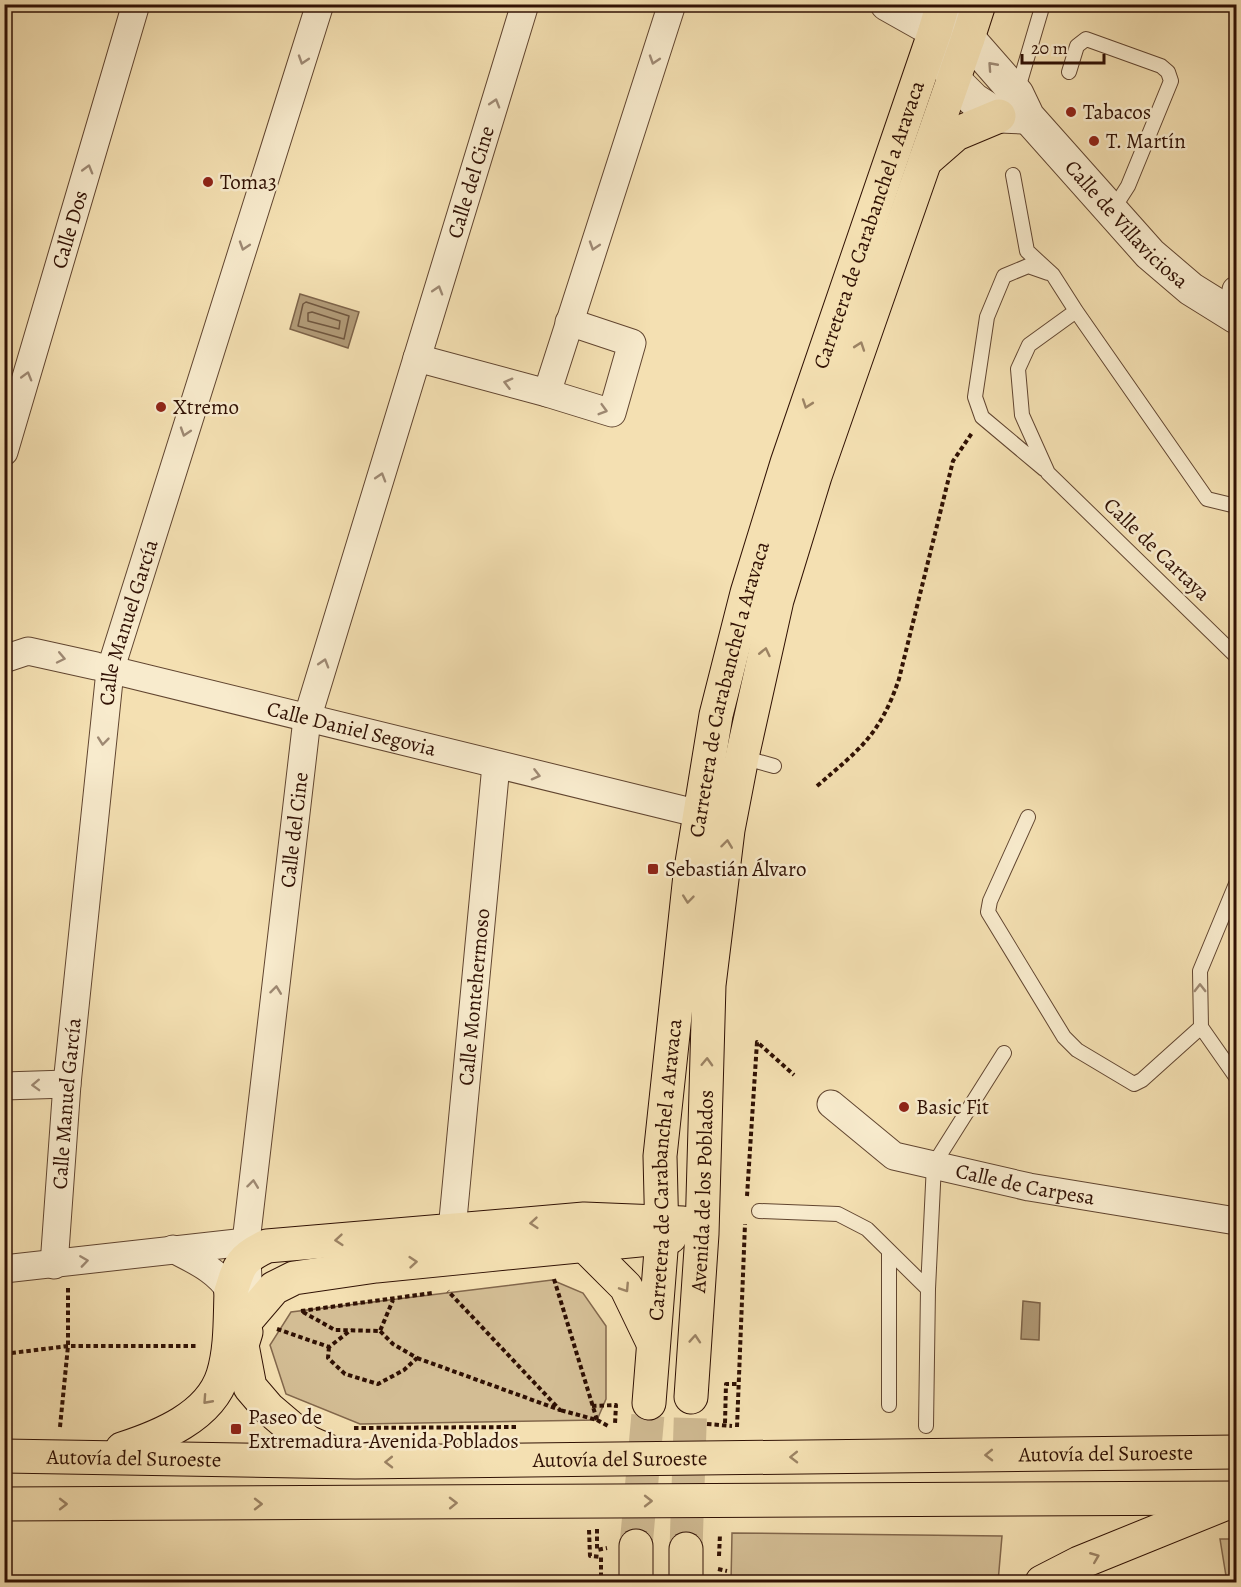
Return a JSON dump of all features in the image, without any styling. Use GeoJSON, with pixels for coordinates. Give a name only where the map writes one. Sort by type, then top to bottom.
{"type":"FeatureCollection","features":[{"type":"Feature","properties":{"kind":"main road","name":"Carretera de Carabanchel a Aravaca"},"geometry":{"type":"LineString","coordinates":[[709,985],[728,830],[777,600],[808,498],[979,4]]}},
{"type":"Feature","properties":{"kind":"main road","name":"Carretera de Carabanchel a Aravaca"},"geometry":{"type":"LineString","coordinates":[[650,1403],[662,1229],[660,1156],[690,875],[716,715],[747,593],[787,463],[939,18]]}},
{"type":"Feature","properties":{"kind":"main road"},"geometry":{"type":"LineString","coordinates":[[924,162],[956,134],[1015,109]]}},
{"type":"Feature","properties":{"kind":"main road","name":"Avenida de los Poblados"},"geometry":{"type":"LineString","coordinates":[[691,1397],[702,1230],[709,985]]}},
{"type":"Feature","properties":{"kind":"main road"},"geometry":{"type":"LineString","coordinates":[[248,1292],[294,1278],[588,1232],[644,1192],[660,1156]]}},
{"type":"Feature","properties":{"kind":"main road"},"geometry":{"type":"LineString","coordinates":[[103,1456],[161,1437],[186,1420],[211,1398],[223,1377],[248,1292],[267,1246],[452,1230],[588,1232],[702,1230]]}},
{"type":"Feature","properties":{"kind":"main road"},"geometry":{"type":"LineString","coordinates":[[588,1232],[626,1287],[654,1344]]}},
{"type":"Feature","properties":{"kind":"main road"},"geometry":{"type":"LineString","coordinates":[[248,1292],[242,1345],[250,1387],[268,1408],[308,1443],[355,1462]]}},
{"type":"Feature","properties":{"kind":"main road","name":"Autovía del Suroeste"},"geometry":{"type":"LineString","coordinates":[[4,1456],[355,1462],[1236,1452]]}},
{"type":"Feature","properties":{"kind":"main road"},"geometry":{"type":"LineString","coordinates":[[1042,1582],[1079,1563],[1236,1498]]}},
{"type":"Feature","properties":{"kind":"main road","name":"Autovía del Suroeste"},"geometry":{"type":"LineString","coordinates":[[4,1504],[1236,1498]]}},
{"type":"Feature","properties":{"kind":"main road"},"geometry":{"type":"LineString","coordinates":[[621,1544],[636,1582]]}},
{"type":"Feature","properties":{"kind":"main road"},"geometry":{"type":"LineString","coordinates":[[686,1549],[686,1582]]}},
{"type":"Feature","properties":{"kind":"street","name":"Calle Dos"},"geometry":{"type":"LineString","coordinates":[[4,452],[136,4]]}},
{"type":"Feature","properties":{"kind":"street","name":"Calle Manuel García"},"geometry":{"type":"LineString","coordinates":[[61,1264],[67,1084],[110,671],[320,4]]}},
{"type":"Feature","properties":{"kind":"street","name":"Calle del Cine"},"geometry":{"type":"LineString","coordinates":[[248,1292],[307,719],[525,4]]}},
{"type":"Feature","properties":{"kind":"street"},"geometry":{"type":"LineString","coordinates":[[547,393],[672,4]]}},
{"type":"Feature","properties":{"kind":"street"},"geometry":{"type":"LineString","coordinates":[[887,4],[939,18],[954,80]]}},
{"type":"Feature","properties":{"kind":"street"},"geometry":{"type":"LineString","coordinates":[[956,4],[968,38]]}},
{"type":"Feature","properties":{"kind":"street","name":"Calle de Villaviciosa"},"geometry":{"type":"LineString","coordinates":[[968,38],[1015,109],[1112,211],[1149,254],[1191,289],[1235,307]]}},
{"type":"Feature","properties":{"kind":"street","name":"Calle de Villaviciosa"},"geometry":{"type":"LineString","coordinates":[[954,80],[974,100],[1015,109]]}},
{"type":"Feature","properties":{"kind":"street"},"geometry":{"type":"LineString","coordinates":[[417,358],[612,413],[632,343],[569,322]]}},
{"type":"Feature","properties":{"kind":"street","name":"Calle Daniel Segovia"},"geometry":{"type":"LineString","coordinates":[[4,659],[28,651],[700,814]]}},
{"type":"Feature","properties":{"kind":"street","name":"Calle Montehermoso"},"geometry":{"type":"LineString","coordinates":[[452,1230],[496,765]]}},
{"type":"Feature","properties":{"kind":"street"},"geometry":{"type":"LineString","coordinates":[[4,1086],[67,1084]]}},
{"type":"Feature","properties":{"kind":"street","name":"Calle de Carpesa"},"geometry":{"type":"LineString","coordinates":[[831,1104],[894,1156],[1029,1186],[1236,1221]]}},
{"type":"Feature","properties":{"kind":"street"},"geometry":{"type":"LineString","coordinates":[[173,1249],[248,1292]]}},
{"type":"Feature","properties":{"kind":"street"},"geometry":{"type":"LineString","coordinates":[[4,1269],[173,1249],[248,1292]]}},
{"type":"Feature","properties":{"kind":"lane"},"geometry":{"type":"LineString","coordinates":[[1015,109],[1043,4]]}},
{"type":"Feature","properties":{"kind":"lane"},"geometry":{"type":"LineString","coordinates":[[1070,72],[1077,46],[1086,39],[1161,66],[1168,72],[1171,81],[1128,186],[1112,211]]}},
{"type":"Feature","properties":{"kind":"lane"},"geometry":{"type":"LineString","coordinates":[[1013,175],[1027,251],[1053,275],[1207,499],[1236,506]]}},
{"type":"Feature","properties":{"kind":"lane"},"geometry":{"type":"LineString","coordinates":[[982,417],[975,397],[987,317],[1004,276],[1028,266],[1053,275]]}},
{"type":"Feature","properties":{"kind":"lane","name":"Calle de Cartaya"},"geometry":{"type":"LineString","coordinates":[[1048,473],[1022,415],[1018,369],[1029,345],[1076,311]]}},
{"type":"Feature","properties":{"kind":"lane","name":"Calle de Cartaya"},"geometry":{"type":"LineString","coordinates":[[982,417],[1048,473],[1236,656]]}},
{"type":"Feature","properties":{"kind":"lane"},"geometry":{"type":"LineString","coordinates":[[742,757],[774,766]]}},
{"type":"Feature","properties":{"kind":"lane"},"geometry":{"type":"LineString","coordinates":[[1028,817],[990,901],[988,912],[1064,1037],[1077,1050],[1134,1084],[1142,1080],[1201,1027]]}},
{"type":"Feature","properties":{"kind":"lane"},"geometry":{"type":"LineString","coordinates":[[1236,884],[1200,971],[1201,1027],[1236,1077]]}},
{"type":"Feature","properties":{"kind":"lane"},"geometry":{"type":"LineString","coordinates":[[926,1426],[928,1289],[934,1164],[1004,1053]]}},
{"type":"Feature","properties":{"kind":"lane"},"geometry":{"type":"LineString","coordinates":[[759,1211],[838,1214],[867,1229],[928,1289]]}},
{"type":"Feature","properties":{"kind":"lane"},"geometry":{"type":"LineString","coordinates":[[889,1251],[889,1405]]}},
{"type":"Feature","properties":{"kind":"path"},"geometry":{"type":"LineString","coordinates":[[817,786],[862,747],[888,713],[899,679],[953,461],[982,417]]}},
{"type":"Feature","properties":{"kind":"path"},"geometry":{"type":"LineString","coordinates":[[60,1427],[68,1346],[61,1264]]}},
{"type":"Feature","properties":{"kind":"path"},"geometry":{"type":"LineString","coordinates":[[544,1281],[561,1277]]}},
{"type":"Feature","properties":{"kind":"path"},"geometry":{"type":"LineString","coordinates":[[248,1292],[301,1311],[335,1330],[380,1331],[393,1344],[417,1358],[561,1410],[597,1420],[552,1280]]}},
{"type":"Feature","properties":{"kind":"path"},"geometry":{"type":"LineString","coordinates":[[301,1311],[459,1290]]}},
{"type":"Feature","properties":{"kind":"path"},"geometry":{"type":"LineString","coordinates":[[448,1291],[561,1410]]}},
{"type":"Feature","properties":{"kind":"path"},"geometry":{"type":"LineString","coordinates":[[4,1354],[68,1346],[217,1347],[216,1331],[248,1292]]}},
{"type":"Feature","properties":{"kind":"path"},"geometry":{"type":"LineString","coordinates":[[248,1292],[280,1329],[329,1347]]}},
{"type":"Feature","properties":{"kind":"path"},"geometry":{"type":"LineString","coordinates":[[380,1331],[393,1299]]}},
{"type":"Feature","properties":{"kind":"path"},"geometry":{"type":"LineString","coordinates":[[351,1330],[329,1347],[328,1358],[345,1374],[378,1384],[404,1370],[417,1358]]}},
{"type":"Feature","properties":{"kind":"path"},"geometry":{"type":"LineString","coordinates":[[725,1423],[726,1384],[737,1384]]}},
{"type":"Feature","properties":{"kind":"path"},"geometry":{"type":"LineString","coordinates":[[592,1406],[616,1405],[615,1424]]}},
{"type":"Feature","properties":{"kind":"path"},"geometry":{"type":"LineString","coordinates":[[49,1427],[71,1427]]}},
{"type":"Feature","properties":{"kind":"path"},"geometry":{"type":"LineString","coordinates":[[351,1428],[526,1427]]}},
{"type":"Feature","properties":{"kind":"path"},"geometry":{"type":"LineString","coordinates":[[596,1427],[608,1427]]}},
{"type":"Feature","properties":{"kind":"path"},"geometry":{"type":"LineString","coordinates":[[597,1526],[597,1550],[607,1550],[621,1544]]}},
{"type":"Feature","properties":{"kind":"path"},"geometry":{"type":"LineString","coordinates":[[720,1534],[718,1571],[727,1571]]}},
{"type":"Feature","properties":{"kind":"shaded area"},"geometry":{"type":"Polygon","coordinates":[[[552,1280],[583,1293],[606,1326],[606,1399],[597,1420],[360,1424],[286,1394],[270,1345],[291,1312],[552,1280]]]}},
{"type":"Feature","properties":{"kind":"shaded area"},"geometry":{"type":"Polygon","coordinates":[[[732,1533],[1002,1536],[998,1582],[731,1582],[732,1533]]]}},
{"type":"Feature","properties":{"kind":"shaded area"},"geometry":{"type":"Polygon","coordinates":[[[1220,1539],[1236,1539],[1236,1582],[1227,1582],[1220,1539]]]}},
{"type":"Feature","properties":{"kind":"water"},"geometry":{"type":"Polygon","coordinates":[[[300,294],[359,312],[348,348],[290,329],[300,294]]]}},
{"type":"Feature","properties":{"kind":"water"},"geometry":{"type":"Polygon","coordinates":[[[1023,1301],[1040,1303],[1039,1340],[1021,1339],[1023,1301]]]}},
{"type":"Feature","properties":{"kind":"tunnel"},"geometry":{"type":"LineString","coordinates":[[686,1549],[691,1397]]}},
{"type":"Feature","properties":{"kind":"tunnel"},"geometry":{"type":"LineString","coordinates":[[636,1546],[649,1403]]}},
{"type":"Feature","properties":{"kind":"place","name":"Tabacos"},"geometry":{"type":"Point","coordinates":[1071,112]}},
{"type":"Feature","properties":{"kind":"place","name":"T. Martín"},"geometry":{"type":"Point","coordinates":[1094,141]}},
{"type":"Feature","properties":{"kind":"place","name":"Toma3"},"geometry":{"type":"Point","coordinates":[208,182]}},
{"type":"Feature","properties":{"kind":"place","name":"Xtremo"},"geometry":{"type":"Point","coordinates":[161,407]}},
{"type":"Feature","properties":{"kind":"place","name":"Sebastián Álvaro"},"geometry":{"type":"Point","coordinates":[653,869]}},
{"type":"Feature","properties":{"kind":"place","name":"Basic Fit"},"geometry":{"type":"Point","coordinates":[904,1107]}},
{"type":"Feature","properties":{"kind":"place","name":"Paseo de Extremadura-Avenida Poblados"},"geometry":{"type":"Point","coordinates":[236,1429]}}]}
